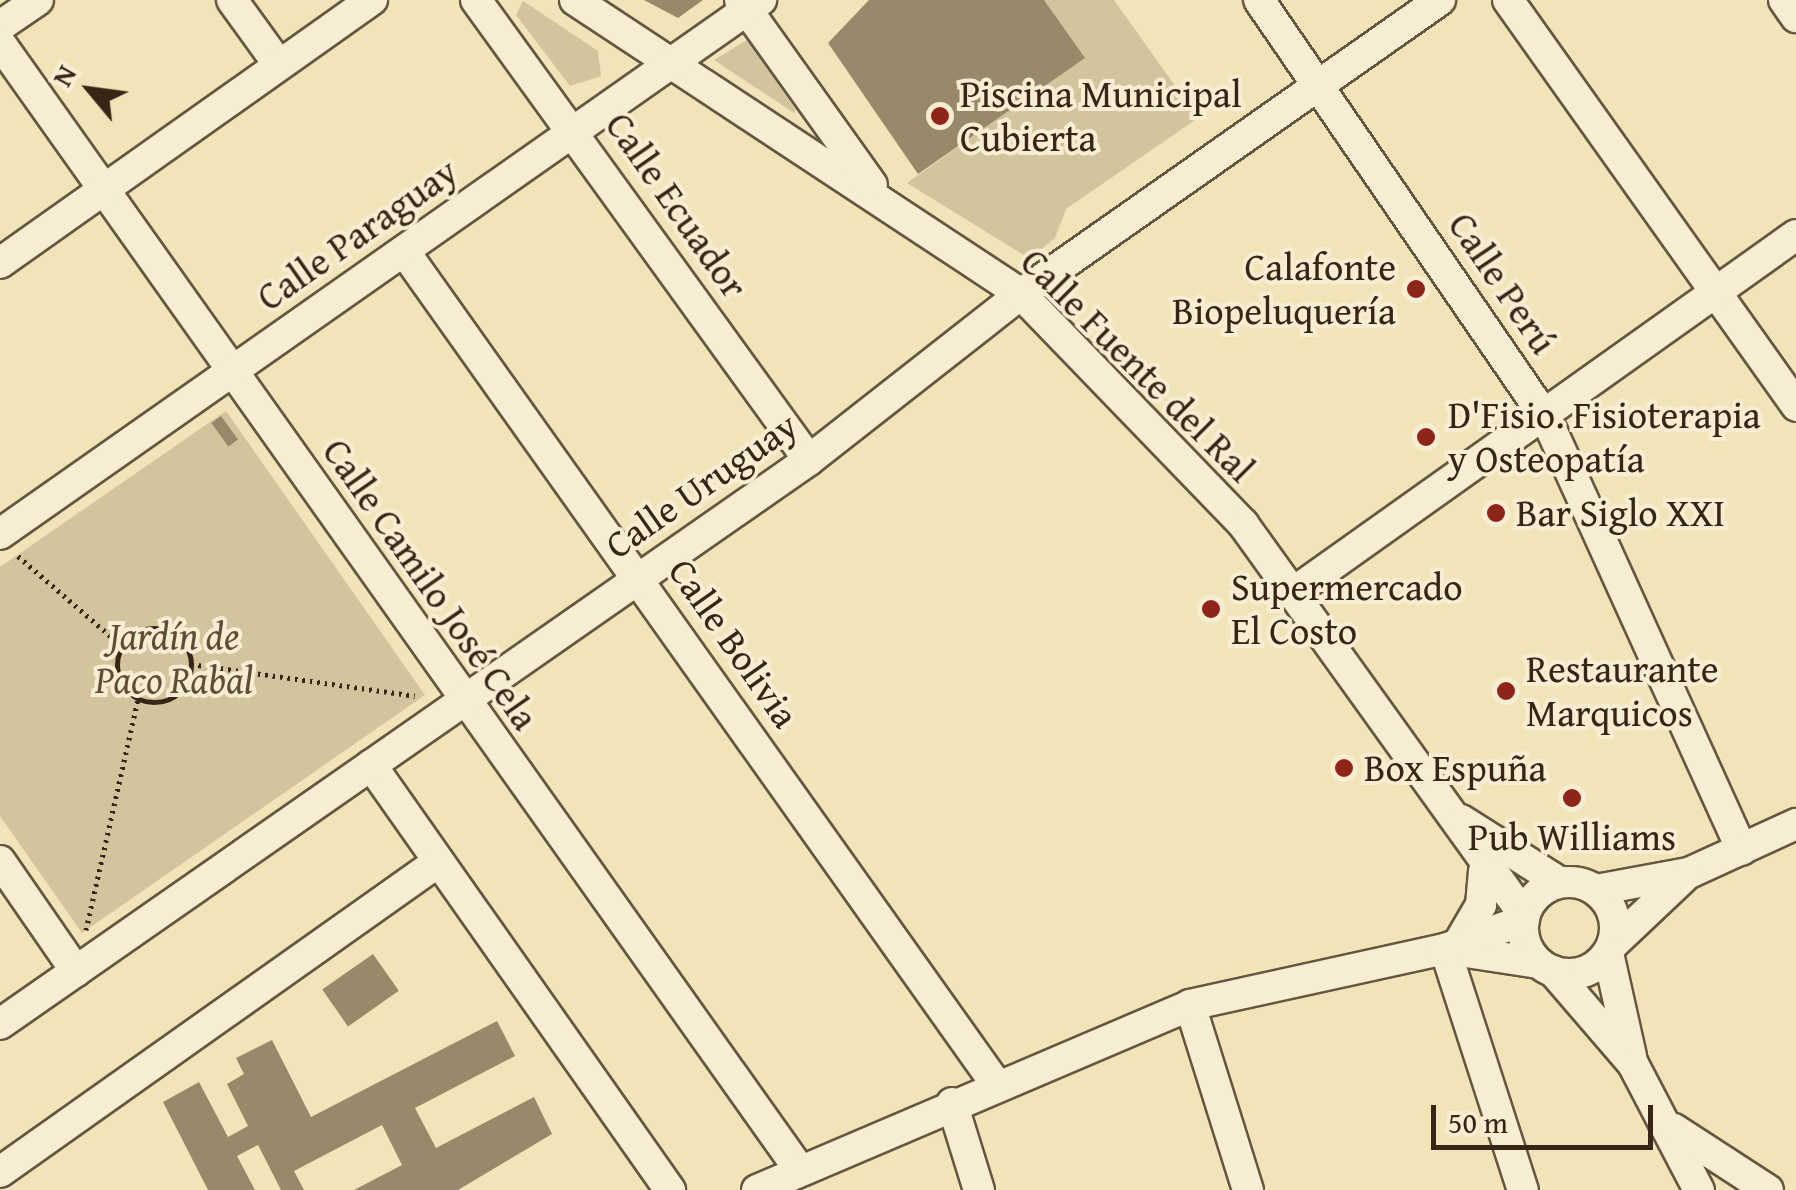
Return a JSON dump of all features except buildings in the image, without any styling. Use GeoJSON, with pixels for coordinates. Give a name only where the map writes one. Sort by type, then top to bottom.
{"type":"FeatureCollection","features":[{"type":"Feature","properties":{"kind":"street"},"geometry":{"type":"LineString","coordinates":[[0,26],[38,0]]}},
{"type":"Feature","properties":{"kind":"street"},"geometry":{"type":"LineString","coordinates":[[232,0],[279,65]]}},
{"type":"Feature","properties":{"kind":"street"},"geometry":{"type":"LineString","coordinates":[[0,263],[372,0]]}},
{"type":"Feature","properties":{"kind":"street","name":"Calle Ecuador"},"geometry":{"type":"LineString","coordinates":[[476,0],[573,128],[809,460]]}},
{"type":"Feature","properties":{"kind":"street","name":"Calle Fuente del Ral"},"geometry":{"type":"LineString","coordinates":[[575,0],[1021,294],[1242,524],[1455,815],[1484,870],[1524,918]]}},
{"type":"Feature","properties":{"kind":"street","name":"Calle Perú"},"geometry":{"type":"LineString","coordinates":[[1259,0],[1321,84],[1546,418],[1742,850]]}},
{"type":"Feature","properties":{"kind":"street","name":"Calle Uruguay"},"geometry":{"type":"LineString","coordinates":[[0,1024],[809,460],[1021,294],[1440,0]]}},
{"type":"Feature","properties":{"kind":"street"},"geometry":{"type":"LineString","coordinates":[[1508,0],[1796,406]]}},
{"type":"Feature","properties":{"kind":"street"},"geometry":{"type":"LineString","coordinates":[[1784,0],[1796,16]]}},
{"type":"Feature","properties":{"kind":"street"},"geometry":{"type":"LineString","coordinates":[[749,3],[884,202]]}},
{"type":"Feature","properties":{"kind":"street","name":"Calle Paraguay"},"geometry":{"type":"LineString","coordinates":[[7,543],[232,371],[749,3]]}},
{"type":"Feature","properties":{"kind":"street","name":"Calle Camilo José Cela"},"geometry":{"type":"LineString","coordinates":[[0,43],[799,1169]]}},
{"type":"Feature","properties":{"kind":"street"},"geometry":{"type":"LineString","coordinates":[[1294,592],[1546,418],[1796,236]]}},
{"type":"Feature","properties":{"kind":"street","name":"Calle Bolivia"},"geometry":{"type":"LineString","coordinates":[[404,251],[996,1084]]}},
{"type":"Feature","properties":{"kind":"street"},"geometry":{"type":"LineString","coordinates":[[371,766],[670,1190]]}},
{"type":"Feature","properties":{"kind":"street","name":"Calle Fuente del Ral"},"geometry":{"type":"LineString","coordinates":[[1455,815],[1560,882]]}},
{"type":"Feature","properties":{"kind":"street"},"geometry":{"type":"LineString","coordinates":[[758,1190],[996,1084],[1190,1005],[1452,946],[1524,918],[1560,882],[1596,890],[1689,873],[1796,824]]}},
{"type":"Feature","properties":{"kind":"street"},"geometry":{"type":"LineString","coordinates":[[0,860],[76,972]]}},
{"type":"Feature","properties":{"kind":"street"},"geometry":{"type":"LineString","coordinates":[[0,1172],[438,862]]}},
{"type":"Feature","properties":{"kind":"street"},"geometry":{"type":"LineString","coordinates":[[1452,946],[1481,905],[1484,870]]}},
{"type":"Feature","properties":{"kind":"street"},"geometry":{"type":"LineString","coordinates":[[1452,946],[1546,967],[1587,971],[1689,873]]}},
{"type":"Feature","properties":{"kind":"street"},"geometry":{"type":"LineString","coordinates":[[1596,890],[1615,920],[1610,948],[1633,1064]]}},
{"type":"Feature","properties":{"kind":"street"},"geometry":{"type":"LineString","coordinates":[[1524,918],[1546,967],[1633,1064],[1672,1127],[1699,1190]]}},
{"type":"Feature","properties":{"kind":"street"},"geometry":{"type":"LineString","coordinates":[[1452,946],[1523,1190]]}},
{"type":"Feature","properties":{"kind":"street"},"geometry":{"type":"LineString","coordinates":[[1190,1005],[1248,1190]]}},
{"type":"Feature","properties":{"kind":"street"},"geometry":{"type":"LineString","coordinates":[[952,1104],[978,1190]]}},
{"type":"Feature","properties":{"kind":"street"},"geometry":{"type":"LineString","coordinates":[[1672,1127],[1768,1190]]}},
{"type":"Feature","properties":{"kind":"path"},"geometry":{"type":"LineString","coordinates":[[7,543],[122,646]]}},
{"type":"Feature","properties":{"kind":"path"},"geometry":{"type":"LineString","coordinates":[[76,972],[138,699],[117,670],[122,646],[140,630],[164,629],[183,642],[191,664],[174,696],[138,699]]}},
{"type":"Feature","properties":{"kind":"path"},"geometry":{"type":"LineString","coordinates":[[191,664],[464,702]]}},
{"type":"Feature","properties":{"kind":"green space"},"geometry":{"type":"Polygon","coordinates":[[[1044,0],[1114,0],[1198,118],[1066,209],[1055,238],[1030,259],[907,183],[1084,58],[1044,0]]]}},
{"type":"Feature","properties":{"kind":"green space"},"geometry":{"type":"Polygon","coordinates":[[[523,1],[598,51],[601,76],[570,86],[516,15],[523,1]]]}},
{"type":"Feature","properties":{"kind":"green space"},"geometry":{"type":"Polygon","coordinates":[[[747,40],[796,110],[794,113],[714,60],[747,40]]]}},
{"type":"Feature","properties":{"kind":"green space","name":"Jardín de Paco Rabal"},"geometry":{"type":"Polygon","coordinates":[[[226,411],[425,695],[82,933],[0,816],[0,567],[226,411]]]}},
{"type":"Feature","properties":{"kind":"place","name":"Piscina Municipal Cubierta"},"geometry":{"type":"Point","coordinates":[940,116]}},
{"type":"Feature","properties":{"kind":"place","name":"Calafonte Biopeluquería"},"geometry":{"type":"Point","coordinates":[1416,289]}},
{"type":"Feature","properties":{"kind":"place","name":"D'Fisio. Fisioterapia y Osteopatía"},"geometry":{"type":"Point","coordinates":[1426,437]}},
{"type":"Feature","properties":{"kind":"place","name":"Bar Siglo XXI"},"geometry":{"type":"Point","coordinates":[1496,513]}},
{"type":"Feature","properties":{"kind":"place","name":"Supermercado El Costo"},"geometry":{"type":"Point","coordinates":[1211,609]}},
{"type":"Feature","properties":{"kind":"place","name":"Restaurante Marquicos"},"geometry":{"type":"Point","coordinates":[1506,691]}},
{"type":"Feature","properties":{"kind":"place","name":"Box Espuña"},"geometry":{"type":"Point","coordinates":[1344,768]}},
{"type":"Feature","properties":{"kind":"place","name":"Pub Williams"},"geometry":{"type":"Point","coordinates":[1572,798]}}]}
